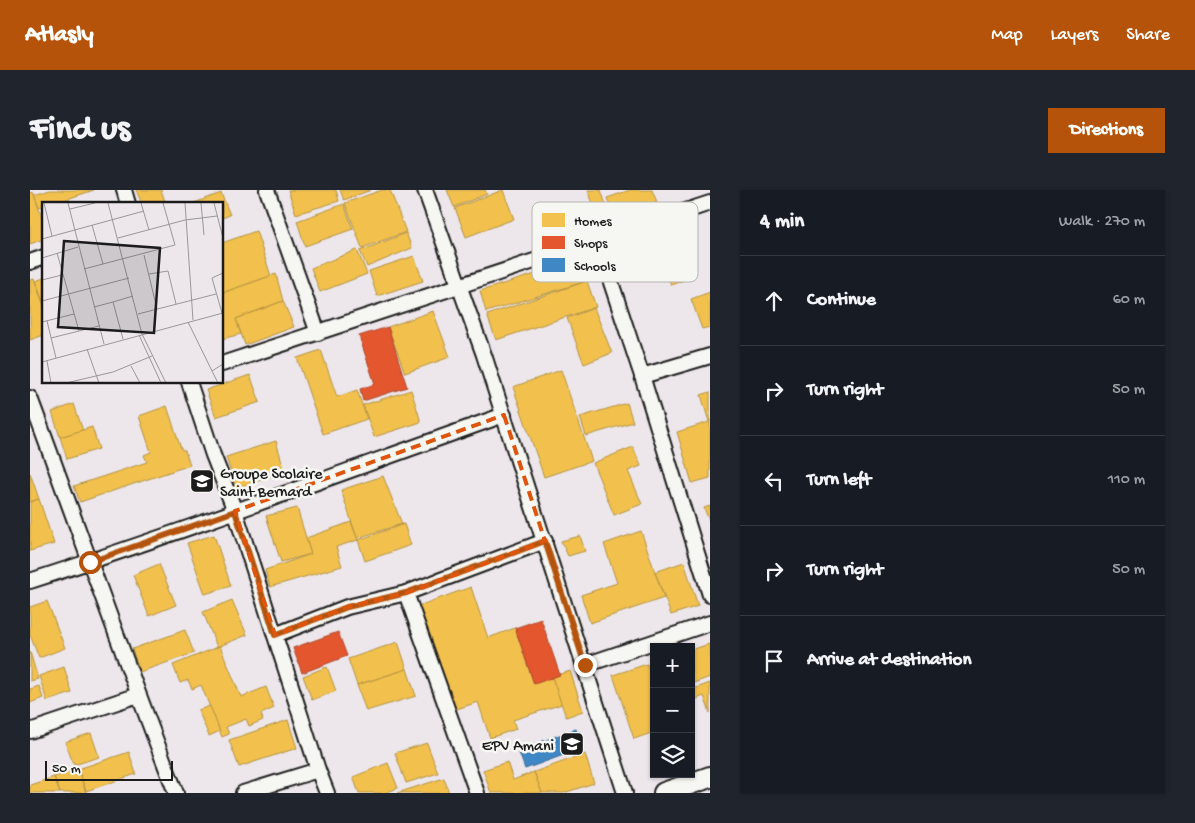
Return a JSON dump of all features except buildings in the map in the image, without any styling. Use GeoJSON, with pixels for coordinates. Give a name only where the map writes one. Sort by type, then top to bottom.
{"type":"FeatureCollection","features":[{"type":"Feature","properties":{"kind":"street"},"geometry":{"type":"LineString","coordinates":[[267,190],[318,333]]}},
{"type":"Feature","properties":{"kind":"street"},"geometry":{"type":"LineString","coordinates":[[425,190],[504,415],[625,793]]}},
{"type":"Feature","properties":{"kind":"street"},"geometry":{"type":"LineString","coordinates":[[698,207],[710,203]]}},
{"type":"Feature","properties":{"kind":"street"},"geometry":{"type":"LineString","coordinates":[[30,262],[42,258]]}},
{"type":"Feature","properties":{"kind":"street"},"geometry":{"type":"LineString","coordinates":[[224,363],[532,261]]}},
{"type":"Feature","properties":{"kind":"street"},"geometry":{"type":"LineString","coordinates":[[611,282],[710,595]]}},
{"type":"Feature","properties":{"kind":"street"},"geometry":{"type":"LineString","coordinates":[[642,376],[710,356]]}},
{"type":"Feature","properties":{"kind":"street"},"geometry":{"type":"LineString","coordinates":[[190,384],[213,455],[235,511],[327,793]]}},
{"type":"Feature","properties":{"kind":"street"},"geometry":{"type":"LineString","coordinates":[[30,398],[35,425],[90,562],[176,793]]}},
{"type":"Feature","properties":{"kind":"street"},"geometry":{"type":"LineString","coordinates":[[30,581],[90,562],[504,415]]}},
{"type":"Feature","properties":{"kind":"street"},"geometry":{"type":"LineString","coordinates":[[275,635],[347,607],[406,593],[545,541]]}},
{"type":"Feature","properties":{"kind":"street"},"geometry":{"type":"LineString","coordinates":[[406,593],[477,793]]}},
{"type":"Feature","properties":{"kind":"street"},"geometry":{"type":"LineString","coordinates":[[585,665],[710,623]]}},
{"type":"Feature","properties":{"kind":"street"},"geometry":{"type":"LineString","coordinates":[[30,731],[138,695]]}},
{"type":"Feature","properties":{"kind":"street"},"geometry":{"type":"LineString","coordinates":[[242,793],[318,770]]}},
{"type":"Feature","properties":{"kind":"street"},"geometry":{"type":"LineString","coordinates":[[664,793],[710,777]]}},
{"type":"Feature","properties":{"kind":"highlighted area"},"geometry":{"type":"Polygon","coordinates":[[[504,415],[545,541],[406,593],[347,607],[275,635],[235,511],[504,415]]]}},
{"type":"Feature","properties":{"kind":"place","name":"Groupe Scolaire Saint Bernard"},"geometry":{"type":"Point","coordinates":[202,481]}},
{"type":"Feature","properties":{"kind":"place","name":"EPV Amani"},"geometry":{"type":"Point","coordinates":[572,744]}},
{"type":"Feature","properties":{"kind":"route"},"geometry":{"type":"LineString","coordinates":[[90,562],[235,511],[275,635],[347,607],[406,593],[545,541],[585,665]]}}]}
